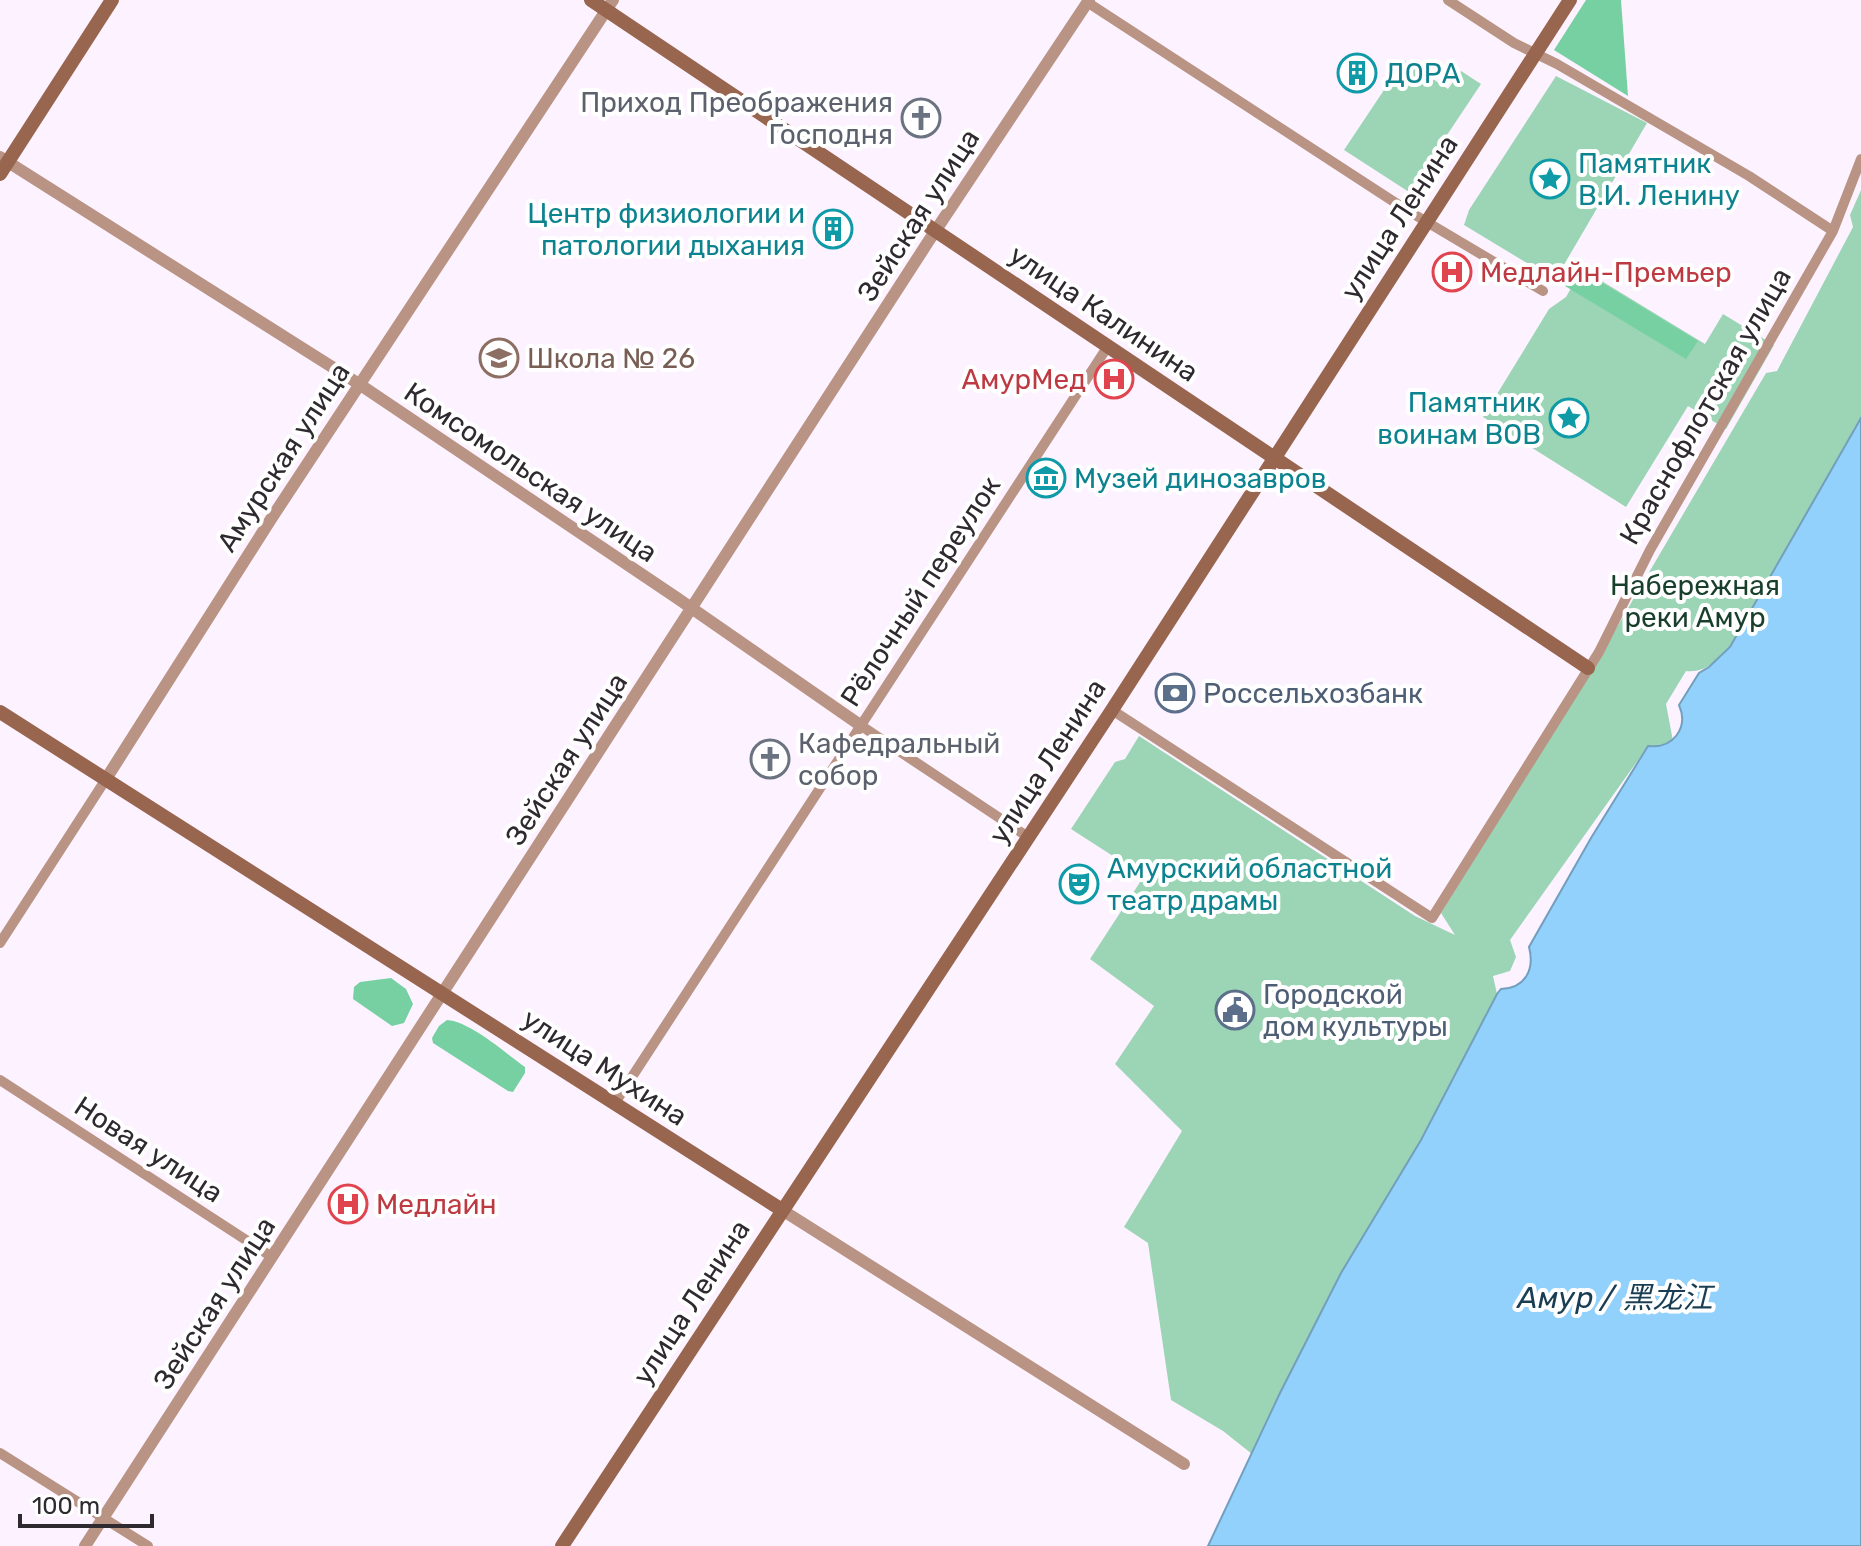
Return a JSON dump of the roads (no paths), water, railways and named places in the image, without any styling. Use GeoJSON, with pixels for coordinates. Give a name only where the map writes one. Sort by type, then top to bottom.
{"type":"FeatureCollection","features":[{"type":"Feature","properties":{"kind":"main road"},"geometry":{"type":"LineString","coordinates":[[3,164],[112,0]]}},
{"type":"Feature","properties":{"kind":"main road","name":"улица Калинина"},"geometry":{"type":"LineString","coordinates":[[591,0],[609,5],[935,231],[1588,668]]}},
{"type":"Feature","properties":{"kind":"main road","name":"улица Ленина"},"geometry":{"type":"LineString","coordinates":[[562,1546],[1112,710],[1570,0]]}},
{"type":"Feature","properties":{"kind":"main road","name":"улица Мухина"},"geometry":{"type":"LineString","coordinates":[[0,712],[782,1210]]}},
{"type":"Feature","properties":{"kind":"street"},"geometry":{"type":"LineString","coordinates":[[1448,0],[1514,43],[1749,176],[1833,231]]}},
{"type":"Feature","properties":{"kind":"street"},"geometry":{"type":"LineString","coordinates":[[1087,1],[1427,222],[1543,291]]}},
{"type":"Feature","properties":{"kind":"street","name":"Зейская улица"},"geometry":{"type":"LineString","coordinates":[[85,1546],[1087,1]]}},
{"type":"Feature","properties":{"kind":"street","name":"Амурская улица"},"geometry":{"type":"LineString","coordinates":[[0,943],[359,384],[609,5]]}},
{"type":"Feature","properties":{"kind":"street","name":"Краснофлотская улица"},"geometry":{"type":"LineString","coordinates":[[1112,710],[1432,918],[1588,668],[1662,529],[1833,231],[1861,159]]}},
{"type":"Feature","properties":{"kind":"street","name":"Комсомольская улица"},"geometry":{"type":"LineString","coordinates":[[3,164],[359,384],[1028,837]]}},
{"type":"Feature","properties":{"kind":"street","name":"Рёлочный переулок"},"geometry":{"type":"LineString","coordinates":[[615,1103],[1108,346]]}},
{"type":"Feature","properties":{"kind":"street","name":"Новая улица"},"geometry":{"type":"LineString","coordinates":[[0,1080],[272,1257]]}},
{"type":"Feature","properties":{"kind":"street","name":"улица Мухина"},"geometry":{"type":"LineString","coordinates":[[782,1210],[1184,1464]]}},
{"type":"Feature","properties":{"kind":"street"},"geometry":{"type":"LineString","coordinates":[[0,1453],[148,1546]]}},
{"type":"Feature","properties":{"kind":"water","name":"Амур / 黑龙江"},"geometry":{"type":"Polygon","coordinates":[[[1861,418],[1861,1546],[1208,1546],[1341,1273],[1421,1140],[1497,994],[1526,976],[1531,963],[1529,947],[1591,838],[1648,746],[1665,744],[1677,735],[1682,722],[1679,705],[1699,673],[1730,647],[1861,418]]]}},
{"type":"Feature","properties":{"kind":"place","name":"ДОРА"},"geometry":{"type":"Point","coordinates":[1357,73]}},
{"type":"Feature","properties":{"kind":"place","name":"Приход Преображения Господня"},"geometry":{"type":"Point","coordinates":[921,118]}},
{"type":"Feature","properties":{"kind":"place","name":"Памятник В.И. Ленину"},"geometry":{"type":"Point","coordinates":[1550,179]}},
{"type":"Feature","properties":{"kind":"place","name":"Центр физиологии и патологии дыхания"},"geometry":{"type":"Point","coordinates":[833,229]}},
{"type":"Feature","properties":{"kind":"place","name":"Медлайн-Премьер"},"geometry":{"type":"Point","coordinates":[1452,272]}},
{"type":"Feature","properties":{"kind":"place","name":"Школа № 26"},"geometry":{"type":"Point","coordinates":[499,358]}},
{"type":"Feature","properties":{"kind":"place","name":"АмурМед"},"geometry":{"type":"Point","coordinates":[1114,379]}},
{"type":"Feature","properties":{"kind":"place","name":"Памятник воинам ВОВ"},"geometry":{"type":"Point","coordinates":[1569,418]}},
{"type":"Feature","properties":{"kind":"place","name":"Музей динозавров"},"geometry":{"type":"Point","coordinates":[1046,478]}},
{"type":"Feature","properties":{"kind":"place","name":"Россельхозбанк"},"geometry":{"type":"Point","coordinates":[1175,693]}},
{"type":"Feature","properties":{"kind":"place","name":"Кафедральный собор"},"geometry":{"type":"Point","coordinates":[770,759]}},
{"type":"Feature","properties":{"kind":"place","name":"Амурский областной театр драмы"},"geometry":{"type":"Point","coordinates":[1079,884]}},
{"type":"Feature","properties":{"kind":"place","name":"Городской дом культуры"},"geometry":{"type":"Point","coordinates":[1235,1010]}},
{"type":"Feature","properties":{"kind":"place","name":"Медлайн"},"geometry":{"type":"Point","coordinates":[348,1204]}},
{"type":"Feature","properties":{"kind":"park label","name":"Набережная реки Амур"},"geometry":{"type":"Point","coordinates":[1695,601]}}]}
